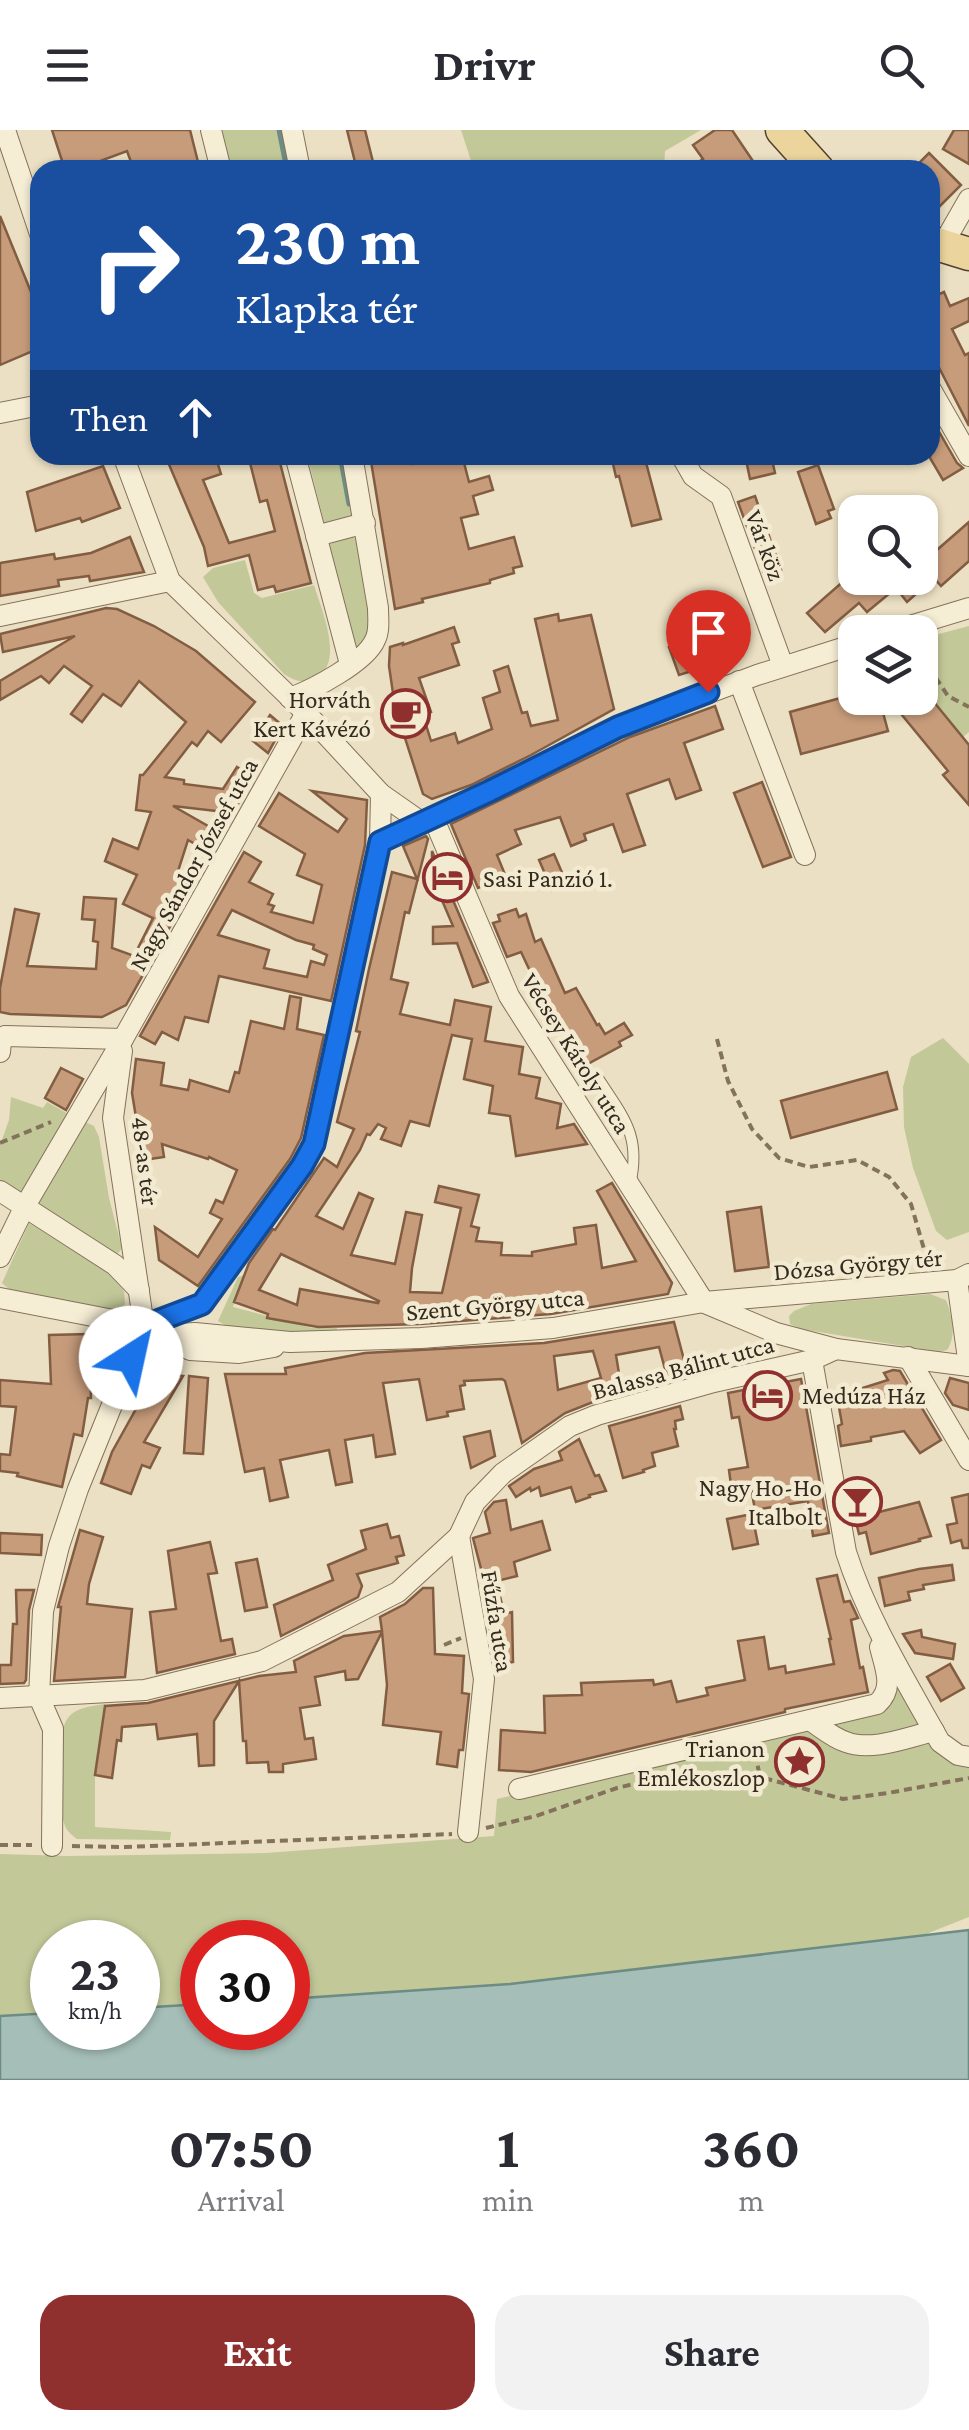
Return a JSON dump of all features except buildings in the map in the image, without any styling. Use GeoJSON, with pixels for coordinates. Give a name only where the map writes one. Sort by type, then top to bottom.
{"type":"FeatureCollection","features":[{"type":"Feature","properties":{"kind":"main road"},"geometry":{"type":"LineString","coordinates":[[782,130],[809,160]]}},
{"type":"Feature","properties":{"kind":"street"},"geometry":{"type":"LineString","coordinates":[[212,130],[219,160]]}},
{"type":"Feature","properties":{"kind":"street"},"geometry":{"type":"LineString","coordinates":[[292,130],[298,160]]}},
{"type":"Feature","properties":{"kind":"street"},"geometry":{"type":"LineString","coordinates":[[4,131],[30,205]]}},
{"type":"Feature","properties":{"kind":"street"},"geometry":{"type":"LineString","coordinates":[[947,247],[969,198]]}},
{"type":"Feature","properties":{"kind":"street"},"geometry":{"type":"LineString","coordinates":[[0,413],[30,407]]}},
{"type":"Feature","properties":{"kind":"street"},"geometry":{"type":"LineString","coordinates":[[940,407],[969,456]]}},
{"type":"Feature","properties":{"kind":"street"},"geometry":{"type":"LineString","coordinates":[[127,465],[170,581],[381,794],[427,820]]}},
{"type":"Feature","properties":{"kind":"street"},"geometry":{"type":"LineString","coordinates":[[298,465],[350,664]]}},
{"type":"Feature","properties":{"kind":"street"},"geometry":{"type":"LineString","coordinates":[[298,706],[375,642],[378,608],[354,465]]}},
{"type":"Feature","properties":{"kind":"street","name":"Vár köz"},"geometry":{"type":"LineString","coordinates":[[687,465],[693,476],[722,496],[783,666]]}},
{"type":"Feature","properties":{"kind":"street"},"geometry":{"type":"LineString","coordinates":[[316,536],[365,524]]}},
{"type":"Feature","properties":{"kind":"street"},"geometry":{"type":"LineString","coordinates":[[0,616],[170,581]]}},
{"type":"Feature","properties":{"kind":"street"},"geometry":{"type":"LineString","coordinates":[[938,617],[969,608]]}},
{"type":"Feature","properties":{"kind":"street"},"geometry":{"type":"LineString","coordinates":[[380,842],[618,727],[738,681],[838,649]]}},
{"type":"Feature","properties":{"kind":"street"},"geometry":{"type":"LineString","coordinates":[[738,681],[805,855]]}},
{"type":"Feature","properties":{"kind":"street","name":"Nagy Sándor József utca"},"geometry":{"type":"LineString","coordinates":[[124,1039],[298,706]]}},
{"type":"Feature","properties":{"kind":"street"},"geometry":{"type":"LineString","coordinates":[[0,1298],[144,1326],[202,1304],[314,1144],[380,842],[381,794]]}},
{"type":"Feature","properties":{"kind":"street","name":"Vécsey Károly utca"},"geometry":{"type":"LineString","coordinates":[[427,820],[509,996],[704,1302]]}},
{"type":"Feature","properties":{"kind":"street"},"geometry":{"type":"LineString","coordinates":[[0,1052],[6,1036],[124,1039],[25,1206],[0,1256]]}},
{"type":"Feature","properties":{"kind":"street","name":"48-as tér"},"geometry":{"type":"LineString","coordinates":[[124,1039],[113,1118],[144,1326]]}},
{"type":"Feature","properties":{"kind":"street"},"geometry":{"type":"LineString","coordinates":[[0,1191],[115,1266],[139,1290]]}},
{"type":"Feature","properties":{"kind":"street","name":"Dózsa György tér"},"geometry":{"type":"LineString","coordinates":[[963,1277],[969,1366],[836,1350],[776,1333],[704,1302],[963,1277]]}},
{"type":"Feature","properties":{"kind":"street","name":"Szent György utca"},"geometry":{"type":"LineString","coordinates":[[144,1326],[190,1350],[238,1353],[290,1342],[554,1328],[704,1302]]}},
{"type":"Feature","properties":{"kind":"street"},"geometry":{"type":"LineString","coordinates":[[52,1846],[52,1729],[39,1697],[44,1611],[59,1546],[78,1489],[144,1326]]}},
{"type":"Feature","properties":{"kind":"street","name":"Balassa Bálint utca"},"geometry":{"type":"LineString","coordinates":[[0,1698],[145,1690],[262,1661],[398,1592],[459,1536],[475,1502],[503,1473],[570,1426],[714,1382],[812,1360],[836,1350]]}},
{"type":"Feature","properties":{"kind":"street"},"geometry":{"type":"LineString","coordinates":[[908,1357],[969,1460]]}},
{"type":"Feature","properties":{"kind":"street"},"geometry":{"type":"LineString","coordinates":[[812,1360],[852,1571],[874,1621],[934,1731],[948,1749],[969,1757]]}},
{"type":"Feature","properties":{"kind":"street","name":"Fűzfa utca"},"geometry":{"type":"LineString","coordinates":[[459,1536],[484,1679],[468,1832]]}},
{"type":"Feature","properties":{"kind":"street"},"geometry":{"type":"LineString","coordinates":[[519,1789],[877,1704],[886,1694],[888,1678],[874,1621]]}},
{"type":"Feature","properties":{"kind":"street"},"geometry":{"type":"LineString","coordinates":[[811,1721],[849,1744],[880,1744],[934,1731]]}},
{"type":"Feature","properties":{"kind":"lane"},"geometry":{"type":"LineString","coordinates":[[596,1075],[634,1139],[636,1156],[630,1186]]}},
{"type":"Feature","properties":{"kind":"path"},"geometry":{"type":"LineString","coordinates":[[938,681],[948,696],[969,707]]}},
{"type":"Feature","properties":{"kind":"path"},"geometry":{"type":"LineString","coordinates":[[717,1039],[728,1081],[752,1129],[779,1158],[809,1167],[857,1160],[889,1177],[912,1204],[934,1282]]}},
{"type":"Feature","properties":{"kind":"path"},"geometry":{"type":"LineString","coordinates":[[0,1143],[82,1109]]}},
{"type":"Feature","properties":{"kind":"path"},"geometry":{"type":"LineString","coordinates":[[751,1734],[760,1777]]}},
{"type":"Feature","properties":{"kind":"green space"},"geometry":{"type":"Polygon","coordinates":[[[221,130],[283,130],[288,160],[229,160],[221,130]]]}},
{"type":"Feature","properties":{"kind":"green space"},"geometry":{"type":"Polygon","coordinates":[[[461,130],[701,130],[665,151],[665,160],[471,160],[461,130]]]}},
{"type":"Feature","properties":{"kind":"green space"},"geometry":{"type":"Polygon","coordinates":[[[310,465],[346,465],[355,509],[349,520],[330,525],[324,522],[310,465]]]}},
{"type":"Feature","properties":{"kind":"green space"},"geometry":{"type":"Polygon","coordinates":[[[351,535],[360,543],[372,624],[365,642],[357,647],[328,553],[329,545],[351,535]]]}},
{"type":"Feature","properties":{"kind":"green space"},"geometry":{"type":"Polygon","coordinates":[[[245,560],[254,593],[262,598],[314,585],[330,650],[323,672],[313,679],[298,681],[284,674],[218,602],[203,577],[213,568],[245,560]]]}},
{"type":"Feature","properties":{"kind":"green space"},"geometry":{"type":"Polygon","coordinates":[[[969,626],[969,732],[963,737],[938,707],[938,634],[969,626]]]}},
{"type":"Feature","properties":{"kind":"green space"},"geometry":{"type":"Polygon","coordinates":[[[943,1038],[969,1064],[969,1232],[947,1240],[936,1231],[913,1168],[904,1127],[903,1087],[911,1057],[943,1038]]]}},
{"type":"Feature","properties":{"kind":"green space"},"geometry":{"type":"Polygon","coordinates":[[[11,1097],[43,1108],[47,1102],[72,1116],[28,1190],[19,1192],[0,1180],[0,1145],[9,1120],[11,1097]]]}},
{"type":"Feature","properties":{"kind":"green space"},"geometry":{"type":"Polygon","coordinates":[[[85,1122],[94,1126],[99,1137],[122,1248],[117,1255],[74,1232],[39,1203],[85,1122]]]}},
{"type":"Feature","properties":{"kind":"green space"},"geometry":{"type":"Polygon","coordinates":[[[29,1223],[111,1275],[124,1291],[125,1304],[118,1312],[9,1289],[2,1283],[29,1223]]]}},
{"type":"Feature","properties":{"kind":"green space"},"geometry":{"type":"Polygon","coordinates":[[[244,1275],[233,1307],[312,1328],[337,1328],[336,1333],[259,1333],[218,1321],[238,1277],[244,1275]]]}},
{"type":"Feature","properties":{"kind":"green space"},"geometry":{"type":"Polygon","coordinates":[[[930,1294],[946,1300],[952,1319],[950,1344],[947,1350],[939,1352],[790,1324],[789,1316],[794,1311],[811,1304],[930,1294]]]}},
{"type":"Feature","properties":{"kind":"green space"},"geometry":{"type":"Polygon","coordinates":[[[890,1667],[934,1751],[955,1761],[969,1762],[969,1917],[921,1936],[510,1984],[310,1998],[310,1920],[180,1920],[180,2005],[160,2007],[160,1920],[30,1920],[30,2014],[0,2016],[0,1854],[266,1853],[494,1836],[497,1799],[874,1714],[893,1701],[890,1667]]]}},
{"type":"Feature","properties":{"kind":"green space"},"geometry":{"type":"Polygon","coordinates":[[[105,1704],[95,1775],[95,1827],[171,1832],[170,1840],[77,1839],[66,1828],[59,1772],[64,1726],[75,1711],[105,1704]]]}},
{"type":"Feature","properties":{"kind":"water"},"geometry":{"type":"Polygon","coordinates":[[[969,1930],[969,2080],[0,2080],[0,2016],[30,2014],[30,2050],[160,2050],[160,2007],[180,2005],[180,2050],[310,2050],[310,1998],[510,1984],[969,1930]]]}},
{"type":"Feature","properties":{"kind":"waterway"},"geometry":{"type":"LineString","coordinates":[[279,130],[285,160]]}},
{"type":"Feature","properties":{"kind":"waterway"},"geometry":{"type":"LineString","coordinates":[[342,465],[349,504]]}},
{"type":"Feature","properties":{"kind":"place","name":"Horváth Kert Kávézó"},"geometry":{"type":"Point","coordinates":[406,713]}},
{"type":"Feature","properties":{"kind":"place","name":"Sasi Panzió 1."},"geometry":{"type":"Point","coordinates":[448,878]}},
{"type":"Feature","properties":{"kind":"place","name":"Medúza Ház"},"geometry":{"type":"Point","coordinates":[767,1395]}},
{"type":"Feature","properties":{"kind":"place","name":"Nagy Ho-Ho Italbolt"},"geometry":{"type":"Point","coordinates":[857,1501]}},
{"type":"Feature","properties":{"kind":"place","name":"Trianon Emlékoszlop"},"geometry":{"type":"Point","coordinates":[800,1762]}},
{"type":"Feature","properties":{"kind":"route"},"geometry":{"type":"LineString","coordinates":[[131,1358],[144,1326],[202,1304],[314,1144],[380,842],[618,727],[708,692]]}}]}
